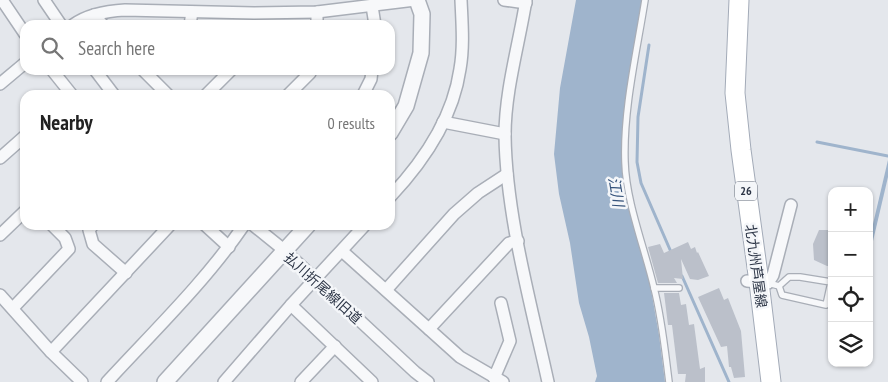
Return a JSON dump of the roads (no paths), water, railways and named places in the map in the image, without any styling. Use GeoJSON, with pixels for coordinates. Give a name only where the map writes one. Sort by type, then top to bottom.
{"type":"FeatureCollection","features":[{"type":"Feature","properties":{"kind":"main road","name":"北九州芦屋線"},"geometry":{"type":"LineString","coordinates":[[726,0],[724,88],[729,145],[763,283],[760,382]]}},
{"type":"Feature","properties":{"kind":"main road","name":"北九州芦屋線"},"geometry":{"type":"LineString","coordinates":[[739,0],[735,93],[740,150],[763,283],[771,382]]}},
{"type":"Feature","properties":{"kind":"street"},"geometry":{"type":"LineString","coordinates":[[2,0],[20,27]]}},
{"type":"Feature","properties":{"kind":"street"},"geometry":{"type":"LineString","coordinates":[[44,0],[58,20]]}},
{"type":"Feature","properties":{"kind":"street"},"geometry":{"type":"LineString","coordinates":[[84,20],[109,11],[125,10],[254,13],[317,12],[416,0],[422,14],[421,53],[406,106],[395,125]]}},
{"type":"Feature","properties":{"kind":"street"},"geometry":{"type":"LineString","coordinates":[[395,191],[426,152],[443,122],[452,98],[460,70],[463,39],[461,0]]}},
{"type":"Feature","properties":{"kind":"street"},"geometry":{"type":"LineString","coordinates":[[504,0],[526,2],[508,100],[505,134],[507,174],[518,241],[548,382]]}},
{"type":"Feature","properties":{"kind":"street"},"geometry":{"type":"LineString","coordinates":[[372,6],[374,20]]}},
{"type":"Feature","properties":{"kind":"street"},"geometry":{"type":"LineString","coordinates":[[191,20],[192,12]]}},
{"type":"Feature","properties":{"kind":"street"},"geometry":{"type":"LineString","coordinates":[[317,12],[317,20]]}},
{"type":"Feature","properties":{"kind":"street"},"geometry":{"type":"LineString","coordinates":[[253,20],[254,13]]}},
{"type":"Feature","properties":{"kind":"street"},"geometry":{"type":"LineString","coordinates":[[94,15],[98,20]]}},
{"type":"Feature","properties":{"kind":"street"},"geometry":{"type":"LineString","coordinates":[[0,84],[20,67]]}},
{"type":"Feature","properties":{"kind":"street"},"geometry":{"type":"LineString","coordinates":[[56,75],[67,90]]}},
{"type":"Feature","properties":{"kind":"street"},"geometry":{"type":"LineString","coordinates":[[99,75],[110,90]]}},
{"type":"Feature","properties":{"kind":"street"},"geometry":{"type":"LineString","coordinates":[[150,75],[163,90]]}},
{"type":"Feature","properties":{"kind":"street"},"geometry":{"type":"LineString","coordinates":[[211,90],[226,75]]}},
{"type":"Feature","properties":{"kind":"street"},"geometry":{"type":"LineString","coordinates":[[293,90],[306,75]]}},
{"type":"Feature","properties":{"kind":"street"},"geometry":{"type":"LineString","coordinates":[[365,90],[371,75]]}},
{"type":"Feature","properties":{"kind":"street"},"geometry":{"type":"LineString","coordinates":[[443,122],[505,134]]}},
{"type":"Feature","properties":{"kind":"street"},"geometry":{"type":"LineString","coordinates":[[0,158],[20,140]]}},
{"type":"Feature","properties":{"kind":"street"},"geometry":{"type":"LineString","coordinates":[[386,290],[454,214],[478,193],[507,174]]}},
{"type":"Feature","properties":{"kind":"street"},"geometry":{"type":"LineString","coordinates":[[763,283],[773,275],[791,205]]}},
{"type":"Feature","properties":{"kind":"street"},"geometry":{"type":"LineString","coordinates":[[0,235],[20,216]]}},
{"type":"Feature","properties":{"kind":"street"},"geometry":{"type":"LineString","coordinates":[[13,308],[68,249],[65,238],[57,230]]}},
{"type":"Feature","properties":{"kind":"street"},"geometry":{"type":"LineString","coordinates":[[88,230],[93,244],[126,273]]}},
{"type":"Feature","properties":{"kind":"street"},"geometry":{"type":"LineString","coordinates":[[50,352],[165,230]]}},
{"type":"Feature","properties":{"kind":"street"},"geometry":{"type":"LineString","coordinates":[[210,230],[229,247]]}},
{"type":"Feature","properties":{"kind":"street"},"geometry":{"type":"LineString","coordinates":[[107,382],[178,306],[229,247],[241,230]]}},
{"type":"Feature","properties":{"kind":"street"},"geometry":{"type":"LineString","coordinates":[[259,230],[284,250],[303,230]]}},
{"type":"Feature","properties":{"kind":"street"},"geometry":{"type":"LineString","coordinates":[[224,382],[360,230]]}},
{"type":"Feature","properties":{"kind":"street"},"geometry":{"type":"LineString","coordinates":[[429,329],[509,243],[518,241]]}},
{"type":"Feature","properties":{"kind":"street","name":"払川折尾線旧道"},"geometry":{"type":"LineString","coordinates":[[165,382],[284,250],[428,382]]}},
{"type":"Feature","properties":{"kind":"street"},"geometry":{"type":"LineString","coordinates":[[342,250],[460,357],[499,380],[510,341],[501,304]]}},
{"type":"Feature","properties":{"kind":"street"},"geometry":{"type":"LineString","coordinates":[[0,295],[50,352],[82,382]]}},
{"type":"Feature","properties":{"kind":"street"},"geometry":{"type":"LineString","coordinates":[[292,305],[372,382]]}},
{"type":"Feature","properties":{"kind":"street"},"geometry":{"type":"LineString","coordinates":[[301,382],[335,346]]}},
{"type":"Feature","properties":{"kind":"lane"},"geometry":{"type":"LineString","coordinates":[[645,0],[630,94],[625,163],[633,207],[654,288],[664,338],[669,382]]}},
{"type":"Feature","properties":{"kind":"lane"},"geometry":{"type":"LineString","coordinates":[[788,277],[831,282],[826,305],[782,295],[763,283],[788,277]]}},
{"type":"Feature","properties":{"kind":"lane"},"geometry":{"type":"LineString","coordinates":[[654,288],[678,288]]}},
{"type":"Feature","properties":{"kind":"water","name":"江川"},"geometry":{"type":"Polygon","coordinates":[[[576,0],[644,0],[623,134],[623,172],[638,241],[650,284],[665,382],[595,382],[597,376],[589,337],[579,303],[570,243],[559,194],[554,154],[560,88],[576,0]]]}},
{"type":"Feature","properties":{"kind":"water"},"geometry":{"type":"Polygon","coordinates":[[[888,160],[888,177],[873,241],[873,224],[888,160]]]}},
{"type":"Feature","properties":{"kind":"waterway"},"geometry":{"type":"LineString","coordinates":[[649,45],[638,117],[637,162],[641,183],[671,252]]}},
{"type":"Feature","properties":{"kind":"waterway"},"geometry":{"type":"LineString","coordinates":[[817,142],[888,156]]}},
{"type":"Feature","properties":{"kind":"waterway"},"geometry":{"type":"LineString","coordinates":[[682,276],[729,382]]}}]}
